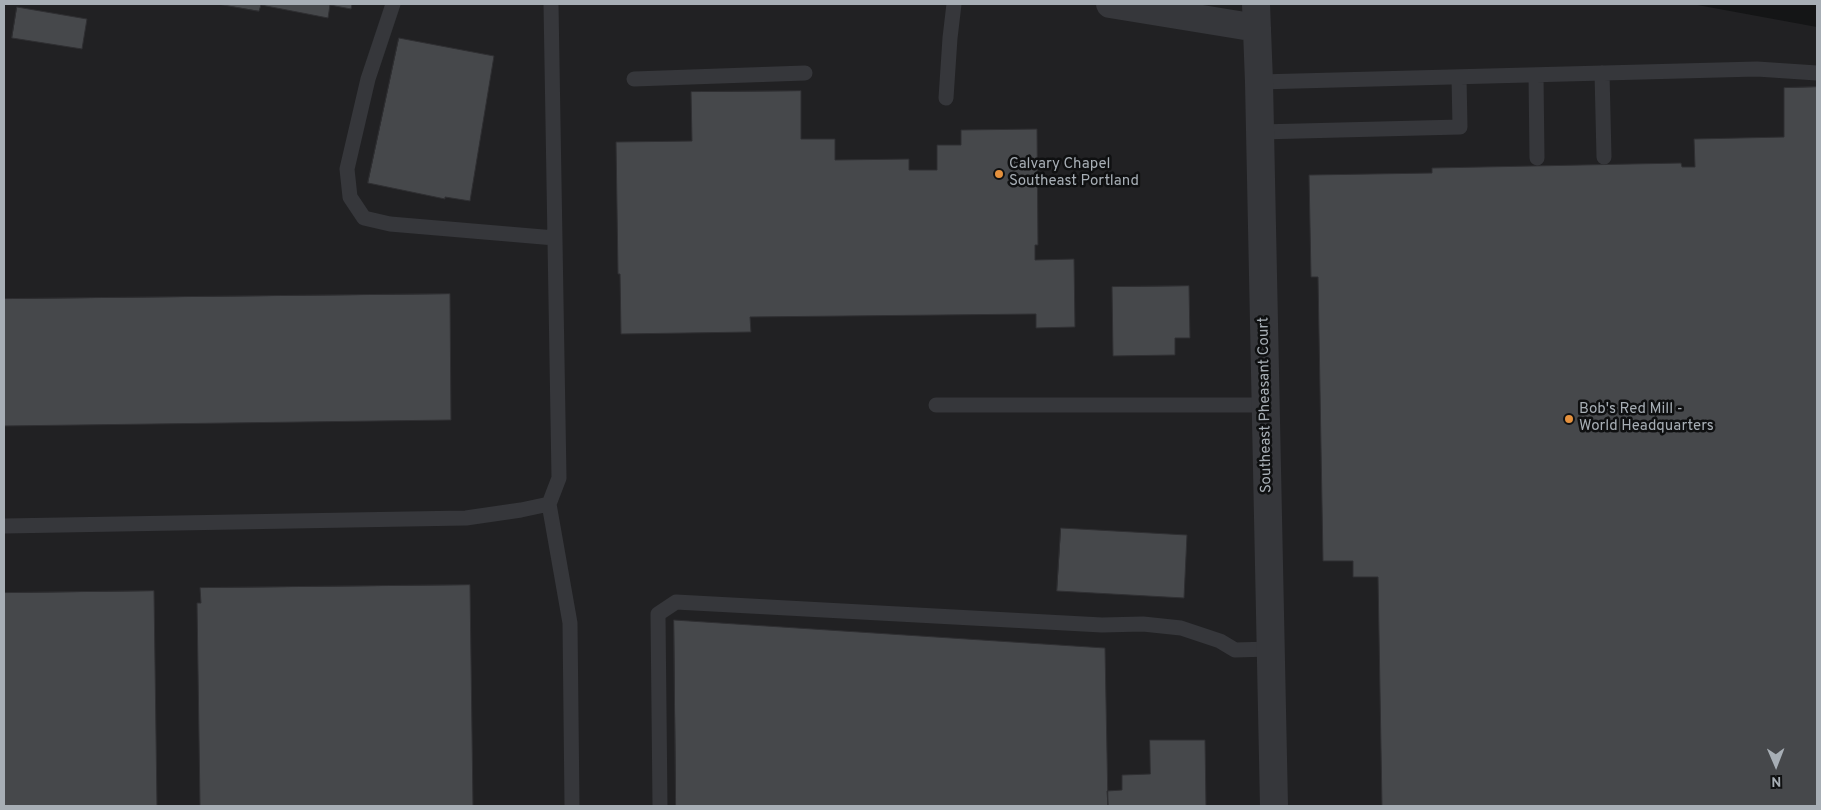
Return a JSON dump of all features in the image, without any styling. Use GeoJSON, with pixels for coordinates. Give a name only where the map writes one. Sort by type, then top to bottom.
{"type":"FeatureCollection","features":[{"type":"Feature","properties":{"kind":"street"},"geometry":{"type":"LineString","coordinates":[[1110,4],[1256,16]]}},
{"type":"Feature","properties":{"kind":"street","name":"Southeast Pheasant Court"},"geometry":{"type":"LineString","coordinates":[[1256,16],[1274,806]]}},
{"type":"Feature","properties":{"kind":"lane"},"geometry":{"type":"LineString","coordinates":[[393,4],[368,79],[347,169],[350,197],[364,218],[390,224],[555,238]]}},
{"type":"Feature","properties":{"kind":"lane"},"geometry":{"type":"LineString","coordinates":[[551,4],[559,478],[549,504],[570,623],[572,806]]}},
{"type":"Feature","properties":{"kind":"lane"},"geometry":{"type":"LineString","coordinates":[[946,98],[954,4]]}},
{"type":"Feature","properties":{"kind":"lane"},"geometry":{"type":"LineString","coordinates":[[1259,82],[1757,69],[1817,73]]}},
{"type":"Feature","properties":{"kind":"lane"},"geometry":{"type":"LineString","coordinates":[[634,79],[805,73]]}},
{"type":"Feature","properties":{"kind":"lane"},"geometry":{"type":"LineString","coordinates":[[1602,73],[1604,157]]}},
{"type":"Feature","properties":{"kind":"lane"},"geometry":{"type":"LineString","coordinates":[[1536,75],[1537,158]]}},
{"type":"Feature","properties":{"kind":"lane"},"geometry":{"type":"LineString","coordinates":[[1260,132],[1460,127],[1459,77]]}},
{"type":"Feature","properties":{"kind":"lane"},"geometry":{"type":"LineString","coordinates":[[936,406],[1266,405]]}},
{"type":"Feature","properties":{"kind":"lane"},"geometry":{"type":"LineString","coordinates":[[4,526],[466,518],[549,504]]}},
{"type":"Feature","properties":{"kind":"lane"},"geometry":{"type":"LineString","coordinates":[[660,806],[658,614],[676,602],[1102,625],[1142,624],[1181,628],[1220,640],[1235,650],[1270,649]]}},
{"type":"Feature","properties":{"kind":"shaded area"},"geometry":{"type":"Polygon","coordinates":[[[4,4],[1692,4],[1817,27],[1817,806],[4,806],[4,4]]]}},
{"type":"Feature","properties":{"kind":"building"},"geometry":{"type":"Polygon","coordinates":[[[218,4],[352,4],[351,9],[330,5],[328,18],[261,5],[259,11],[218,4]]]}},
{"type":"Feature","properties":{"kind":"building"},"geometry":{"type":"Polygon","coordinates":[[[17,7],[87,19],[82,49],[12,38],[17,7]]]}},
{"type":"Feature","properties":{"kind":"building"},"geometry":{"type":"Polygon","coordinates":[[[399,38],[494,56],[470,201],[445,197],[445,199],[368,183],[399,38]]]}},
{"type":"Feature","properties":{"kind":"building","name":"Bob's Red Mill - World Headquarters"},"geometry":{"type":"Polygon","coordinates":[[[1817,87],[1817,806],[1382,806],[1378,577],[1353,577],[1353,561],[1323,561],[1318,277],[1311,277],[1309,175],[1432,173],[1432,168],[1681,163],[1682,167],[1695,167],[1694,139],[1784,137],[1784,88],[1817,87]]]}},
{"type":"Feature","properties":{"kind":"building"},"geometry":{"type":"Polygon","coordinates":[[[801,91],[801,139],[835,139],[835,160],[909,159],[909,170],[937,170],[937,145],[961,145],[961,130],[1037,129],[1038,245],[1035,245],[1035,260],[1074,259],[1075,327],[1036,328],[1036,314],[750,317],[751,332],[621,334],[616,142],[692,141],[691,92],[801,91]]]}},
{"type":"Feature","properties":{"kind":"building"},"geometry":{"type":"Polygon","coordinates":[[[1189,286],[1190,338],[1175,338],[1175,355],[1113,356],[1112,287],[1189,286]]]}},
{"type":"Feature","properties":{"kind":"building"},"geometry":{"type":"Polygon","coordinates":[[[450,294],[451,420],[4,426],[4,299],[450,294]]]}},
{"type":"Feature","properties":{"kind":"building"},"geometry":{"type":"Polygon","coordinates":[[[1061,528],[1187,535],[1184,598],[1057,591],[1061,528]]]}},
{"type":"Feature","properties":{"kind":"building"},"geometry":{"type":"Polygon","coordinates":[[[470,585],[473,806],[200,806],[197,603],[201,603],[200,588],[470,585]]]}},
{"type":"Feature","properties":{"kind":"building"},"geometry":{"type":"Polygon","coordinates":[[[154,591],[157,806],[4,806],[4,593],[154,591]]]}},
{"type":"Feature","properties":{"kind":"building"},"geometry":{"type":"Polygon","coordinates":[[[674,620],[1105,648],[1108,806],[676,806],[674,620]]]}},
{"type":"Feature","properties":{"kind":"building"},"geometry":{"type":"Polygon","coordinates":[[[1150,740],[1205,740],[1206,806],[1108,806],[1107,791],[1122,790],[1122,775],[1150,774],[1150,740]]]}},
{"type":"Feature","properties":{"kind":"place","name":"Calvary Chapel Southeast Portland"},"geometry":{"type":"Point","coordinates":[999,174]}},
{"type":"Feature","properties":{"kind":"place","name":"Bob's Red Mill - World Headquarters"},"geometry":{"type":"Point","coordinates":[1569,419]}}]}
